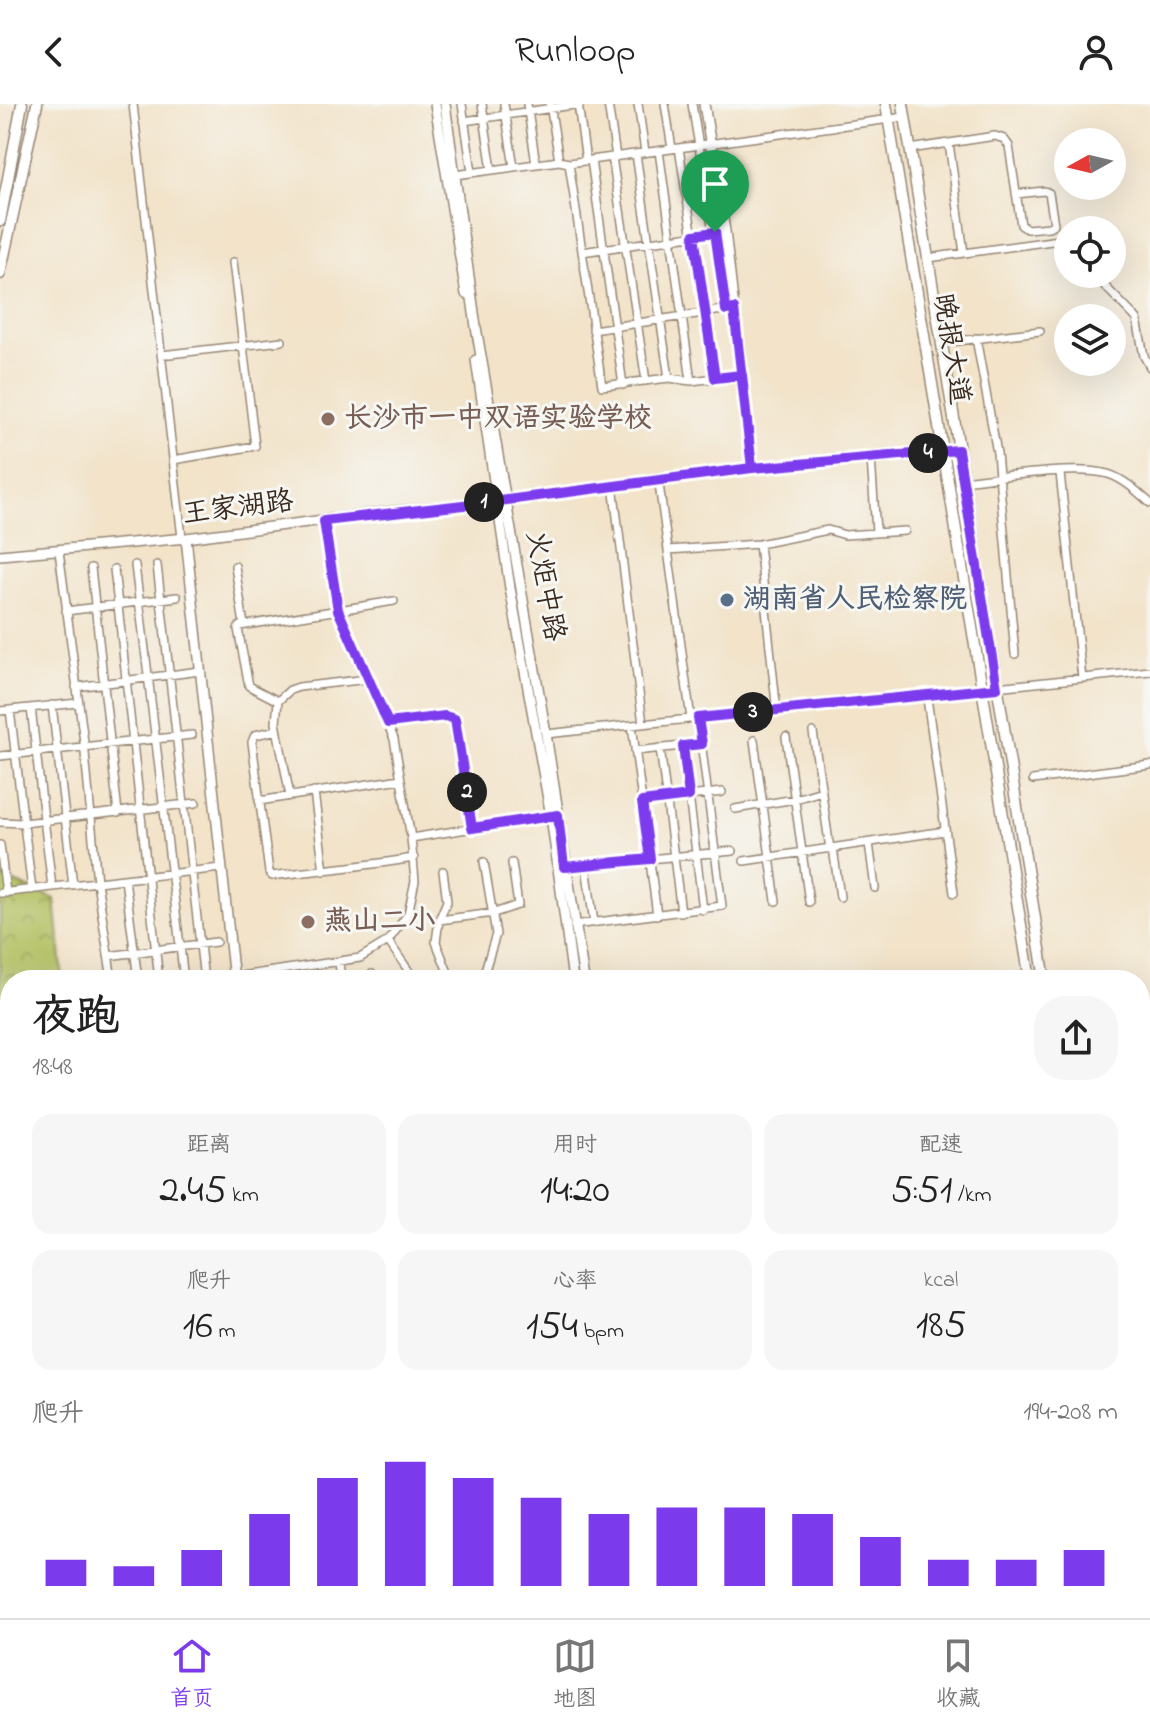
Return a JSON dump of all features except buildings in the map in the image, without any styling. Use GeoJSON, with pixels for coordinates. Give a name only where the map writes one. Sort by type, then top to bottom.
{"type":"FeatureCollection","features":[{"type":"Feature","properties":{"kind":"main road"},"geometry":{"type":"LineString","coordinates":[[0,221],[22,104]]}},
{"type":"Feature","properties":{"kind":"main road"},"geometry":{"type":"LineString","coordinates":[[0,274],[37,104]]}},
{"type":"Feature","properties":{"kind":"main road","name":"晚报大道"},"geometry":{"type":"LineString","coordinates":[[886,104],[1028,970]]}},
{"type":"Feature","properties":{"kind":"main road","name":"晚报大道"},"geometry":{"type":"LineString","coordinates":[[903,104],[1043,970]]}},
{"type":"Feature","properties":{"kind":"street"},"geometry":{"type":"LineString","coordinates":[[133,104],[233,970]]}},
{"type":"Feature","properties":{"kind":"street"},"geometry":{"type":"LineString","coordinates":[[435,104],[503,501],[510,588],[554,815],[572,970]]}},
{"type":"Feature","properties":{"kind":"street","name":"火炬中路"},"geometry":{"type":"LineString","coordinates":[[445,104],[503,501],[546,734],[554,815],[582,970]]}},
{"type":"Feature","properties":{"kind":"street"},"geometry":{"type":"LineString","coordinates":[[462,104],[472,172]]}},
{"type":"Feature","properties":{"kind":"street"},"geometry":{"type":"LineString","coordinates":[[482,104],[492,170]]}},
{"type":"Feature","properties":{"kind":"street"},"geometry":{"type":"LineString","coordinates":[[504,104],[514,167]]}},
{"type":"Feature","properties":{"kind":"street"},"geometry":{"type":"LineString","coordinates":[[464,121],[506,115],[528,108],[576,104],[603,249],[623,385]]}},
{"type":"Feature","properties":{"kind":"street"},"geometry":{"type":"LineString","coordinates":[[608,104],[646,381]]}},
{"type":"Feature","properties":{"kind":"street"},"geometry":{"type":"LineString","coordinates":[[638,104],[650,242],[669,378]]}},
{"type":"Feature","properties":{"kind":"street"},"geometry":{"type":"LineString","coordinates":[[665,104],[694,235],[715,378]]}},
{"type":"Feature","properties":{"kind":"street"},"geometry":{"type":"LineString","coordinates":[[692,104],[720,232]]}},
{"type":"Feature","properties":{"kind":"street"},"geometry":{"type":"LineString","coordinates":[[704,104],[712,143],[720,232],[742,375],[752,468]]}},
{"type":"Feature","properties":{"kind":"street"},"geometry":{"type":"LineString","coordinates":[[550,106],[559,161]]}},
{"type":"Feature","properties":{"kind":"street"},"geometry":{"type":"LineString","coordinates":[[528,108],[536,164]]}},
{"type":"Feature","properties":{"kind":"street"},"geometry":{"type":"LineString","coordinates":[[455,175],[559,161],[569,163],[905,117]]}},
{"type":"Feature","properties":{"kind":"street"},"geometry":{"type":"LineString","coordinates":[[910,149],[995,136],[1004,139],[1009,146],[1016,194],[1022,227],[1052,226],[1054,220],[1049,193],[1016,194]]}},
{"type":"Feature","properties":{"kind":"street"},"geometry":{"type":"LineString","coordinates":[[949,143],[964,253]]}},
{"type":"Feature","properties":{"kind":"street"},"geometry":{"type":"LineString","coordinates":[[659,151],[691,381]]}},
{"type":"Feature","properties":{"kind":"street"},"geometry":{"type":"LineString","coordinates":[[569,163],[602,386],[669,378],[691,381],[742,375]]}},
{"type":"Feature","properties":{"kind":"street"},"geometry":{"type":"LineString","coordinates":[[582,252],[720,232]]}},
{"type":"Feature","properties":{"kind":"street"},"geometry":{"type":"LineString","coordinates":[[928,258],[1054,241]]}},
{"type":"Feature","properties":{"kind":"street"},"geometry":{"type":"LineString","coordinates":[[173,460],[255,446],[233,262]]}},
{"type":"Feature","properties":{"kind":"street"},"geometry":{"type":"LineString","coordinates":[[1107,288],[1137,319],[1144,356],[1150,367]]}},
{"type":"Feature","properties":{"kind":"street"},"geometry":{"type":"LineString","coordinates":[[593,330],[730,309]]}},
{"type":"Feature","properties":{"kind":"street"},"geometry":{"type":"LineString","coordinates":[[941,343],[1040,331]]}},
{"type":"Feature","properties":{"kind":"street"},"geometry":{"type":"LineString","coordinates":[[976,338],[1000,477],[1015,654]]}},
{"type":"Feature","properties":{"kind":"street"},"geometry":{"type":"LineString","coordinates":[[161,355],[282,341]]}},
{"type":"Feature","properties":{"kind":"street","name":"王家湖路"},"geometry":{"type":"LineString","coordinates":[[0,555],[184,538],[752,468],[958,450]]}},
{"type":"Feature","properties":{"kind":"street"},"geometry":{"type":"LineString","coordinates":[[871,458],[876,532]]}},
{"type":"Feature","properties":{"kind":"street"},"geometry":{"type":"LineString","coordinates":[[1060,473],[1082,678]]}},
{"type":"Feature","properties":{"kind":"street"},"geometry":{"type":"LineString","coordinates":[[962,481],[1060,473],[1108,474],[1129,485],[1150,503]]}},
{"type":"Feature","properties":{"kind":"street"},"geometry":{"type":"LineString","coordinates":[[574,925],[718,908],[723,903],[702,744],[695,718],[659,484]]}},
{"type":"Feature","properties":{"kind":"street"},"geometry":{"type":"LineString","coordinates":[[613,485],[643,724]]}},
{"type":"Feature","properties":{"kind":"street"},"geometry":{"type":"LineString","coordinates":[[290,970],[360,958],[388,941],[408,914],[415,881],[401,779],[388,723],[338,610],[324,521]]}},
{"type":"Feature","properties":{"kind":"street"},"geometry":{"type":"LineString","coordinates":[[668,550],[759,544],[828,530],[845,535],[905,531]]}},
{"type":"Feature","properties":{"kind":"street"},"geometry":{"type":"LineString","coordinates":[[759,544],[776,703]]}},
{"type":"Feature","properties":{"kind":"street"},"geometry":{"type":"LineString","coordinates":[[59,551],[84,748],[89,817],[110,970]]}},
{"type":"Feature","properties":{"kind":"street"},"geometry":{"type":"LineString","coordinates":[[135,565],[183,970]]}},
{"type":"Feature","properties":{"kind":"street"},"geometry":{"type":"LineString","coordinates":[[157,565],[203,970]]}},
{"type":"Feature","properties":{"kind":"street"},"geometry":{"type":"LineString","coordinates":[[235,566],[244,625]]}},
{"type":"Feature","properties":{"kind":"street"},"geometry":{"type":"LineString","coordinates":[[91,568],[118,813]]}},
{"type":"Feature","properties":{"kind":"street"},"geometry":{"type":"LineString","coordinates":[[114,569],[158,970]]}},
{"type":"Feature","properties":{"kind":"street"},"geometry":{"type":"LineString","coordinates":[[66,611],[177,597]]}},
{"type":"Feature","properties":{"kind":"street"},"geometry":{"type":"LineString","coordinates":[[278,701],[249,686],[238,629],[244,625],[394,601]]}},
{"type":"Feature","properties":{"kind":"street"},"geometry":{"type":"LineString","coordinates":[[76,687],[200,671]]}},
{"type":"Feature","properties":{"kind":"street"},"geometry":{"type":"LineString","coordinates":[[546,734],[1150,671]]}},
{"type":"Feature","properties":{"kind":"street"},"geometry":{"type":"LineString","coordinates":[[290,796],[277,730],[275,712],[278,701],[290,690],[299,687],[368,679]]}},
{"type":"Feature","properties":{"kind":"street"},"geometry":{"type":"LineString","coordinates":[[927,698],[954,893]]}},
{"type":"Feature","properties":{"kind":"street"},"geometry":{"type":"LineString","coordinates":[[0,711],[78,703]]}},
{"type":"Feature","properties":{"kind":"street"},"geometry":{"type":"LineString","coordinates":[[52,705],[73,885]]}},
{"type":"Feature","properties":{"kind":"street"},"geometry":{"type":"LineString","coordinates":[[31,708],[52,887]]}},
{"type":"Feature","properties":{"kind":"street"},"geometry":{"type":"LineString","coordinates":[[10,710],[32,890]]}},
{"type":"Feature","properties":{"kind":"street"},"geometry":{"type":"LineString","coordinates":[[388,723],[445,716],[455,719],[472,828]]}},
{"type":"Feature","properties":{"kind":"street"},"geometry":{"type":"LineString","coordinates":[[632,725],[657,915]]}},
{"type":"Feature","properties":{"kind":"street"},"geometry":{"type":"LineString","coordinates":[[277,730],[255,735],[252,742],[272,876],[414,858]]}},
{"type":"Feature","properties":{"kind":"street"},"geometry":{"type":"LineString","coordinates":[[813,732],[840,897]]}},
{"type":"Feature","properties":{"kind":"street"},"geometry":{"type":"LineString","coordinates":[[0,756],[192,735]]}},
{"type":"Feature","properties":{"kind":"street"},"geometry":{"type":"LineString","coordinates":[[786,737],[809,902]]}},
{"type":"Feature","properties":{"kind":"street"},"geometry":{"type":"LineString","coordinates":[[754,740],[776,901]]}},
{"type":"Feature","properties":{"kind":"street"},"geometry":{"type":"LineString","coordinates":[[635,751],[702,744]]}},
{"type":"Feature","properties":{"kind":"street"},"geometry":{"type":"LineString","coordinates":[[683,746],[703,910]]}},
{"type":"Feature","properties":{"kind":"street"},"geometry":{"type":"LineString","coordinates":[[660,748],[681,912]]}},
{"type":"Feature","properties":{"kind":"street"},"geometry":{"type":"LineString","coordinates":[[1033,780],[1150,765]]}},
{"type":"Feature","properties":{"kind":"street"},"geometry":{"type":"LineString","coordinates":[[259,801],[401,779]]}},
{"type":"Feature","properties":{"kind":"street"},"geometry":{"type":"LineString","coordinates":[[735,809],[822,791]]}},
{"type":"Feature","properties":{"kind":"street"},"geometry":{"type":"LineString","coordinates":[[314,792],[324,871]]}},
{"type":"Feature","properties":{"kind":"street"},"geometry":{"type":"LineString","coordinates":[[642,802],[722,792]]}},
{"type":"Feature","properties":{"kind":"street"},"geometry":{"type":"LineString","coordinates":[[0,822],[89,817],[196,803]]}},
{"type":"Feature","properties":{"kind":"street"},"geometry":{"type":"LineString","coordinates":[[411,838],[554,815]]}},
{"type":"Feature","properties":{"kind":"street"},"geometry":{"type":"LineString","coordinates":[[744,861],[945,831]]}},
{"type":"Feature","properties":{"kind":"street"},"geometry":{"type":"LineString","coordinates":[[869,843],[875,888]]}},
{"type":"Feature","properties":{"kind":"street"},"geometry":{"type":"LineString","coordinates":[[0,845],[3,893],[221,868]]}},
{"type":"Feature","properties":{"kind":"street"},"geometry":{"type":"LineString","coordinates":[[564,867],[733,851]]}},
{"type":"Feature","properties":{"kind":"street"},"geometry":{"type":"LineString","coordinates":[[484,862],[496,934],[485,970]]}},
{"type":"Feature","properties":{"kind":"street"},"geometry":{"type":"LineString","coordinates":[[439,920],[494,913],[518,905],[512,863]]}},
{"type":"Feature","properties":{"kind":"street"},"geometry":{"type":"LineString","coordinates":[[586,866],[594,923]]}},
{"type":"Feature","properties":{"kind":"street"},"geometry":{"type":"LineString","coordinates":[[443,871],[447,901],[439,920],[436,942],[447,970]]}},
{"type":"Feature","properties":{"kind":"street"},"geometry":{"type":"LineString","coordinates":[[125,879],[137,970]]}},
{"type":"Feature","properties":{"kind":"street"},"geometry":{"type":"LineString","coordinates":[[388,941],[408,970]]}},
{"type":"Feature","properties":{"kind":"street"},"geometry":{"type":"LineString","coordinates":[[108,956],[216,942]]}},
{"type":"Feature","properties":{"kind":"street"},"geometry":{"type":"LineString","coordinates":[[339,962],[340,970]]}},
{"type":"Feature","properties":{"kind":"green space"},"geometry":{"type":"Polygon","coordinates":[[[0,876],[55,899],[62,970],[0,970],[0,876]]]}},
{"type":"Feature","properties":{"kind":"place","name":"长沙市一中双语实验学校"},"geometry":{"type":"Point","coordinates":[328,419]}},
{"type":"Feature","properties":{"kind":"place","name":"湖南省人民检察院"},"geometry":{"type":"Point","coordinates":[727,600]}},
{"type":"Feature","properties":{"kind":"place","name":"燕山二小"},"geometry":{"type":"Point","coordinates":[308,922]}},
{"type":"Feature","properties":{"kind":"route"},"geometry":{"type":"LineString","coordinates":[[715,232],[694,235],[715,378],[742,375],[752,468],[958,450],[997,688],[698,718],[702,744],[683,746],[689,796],[642,802],[650,859],[564,867],[558,815],[472,828],[457,724],[452,716],[388,723],[338,610],[324,521],[752,468],[742,375],[734,309],[726,310],[715,232]]}}]}
